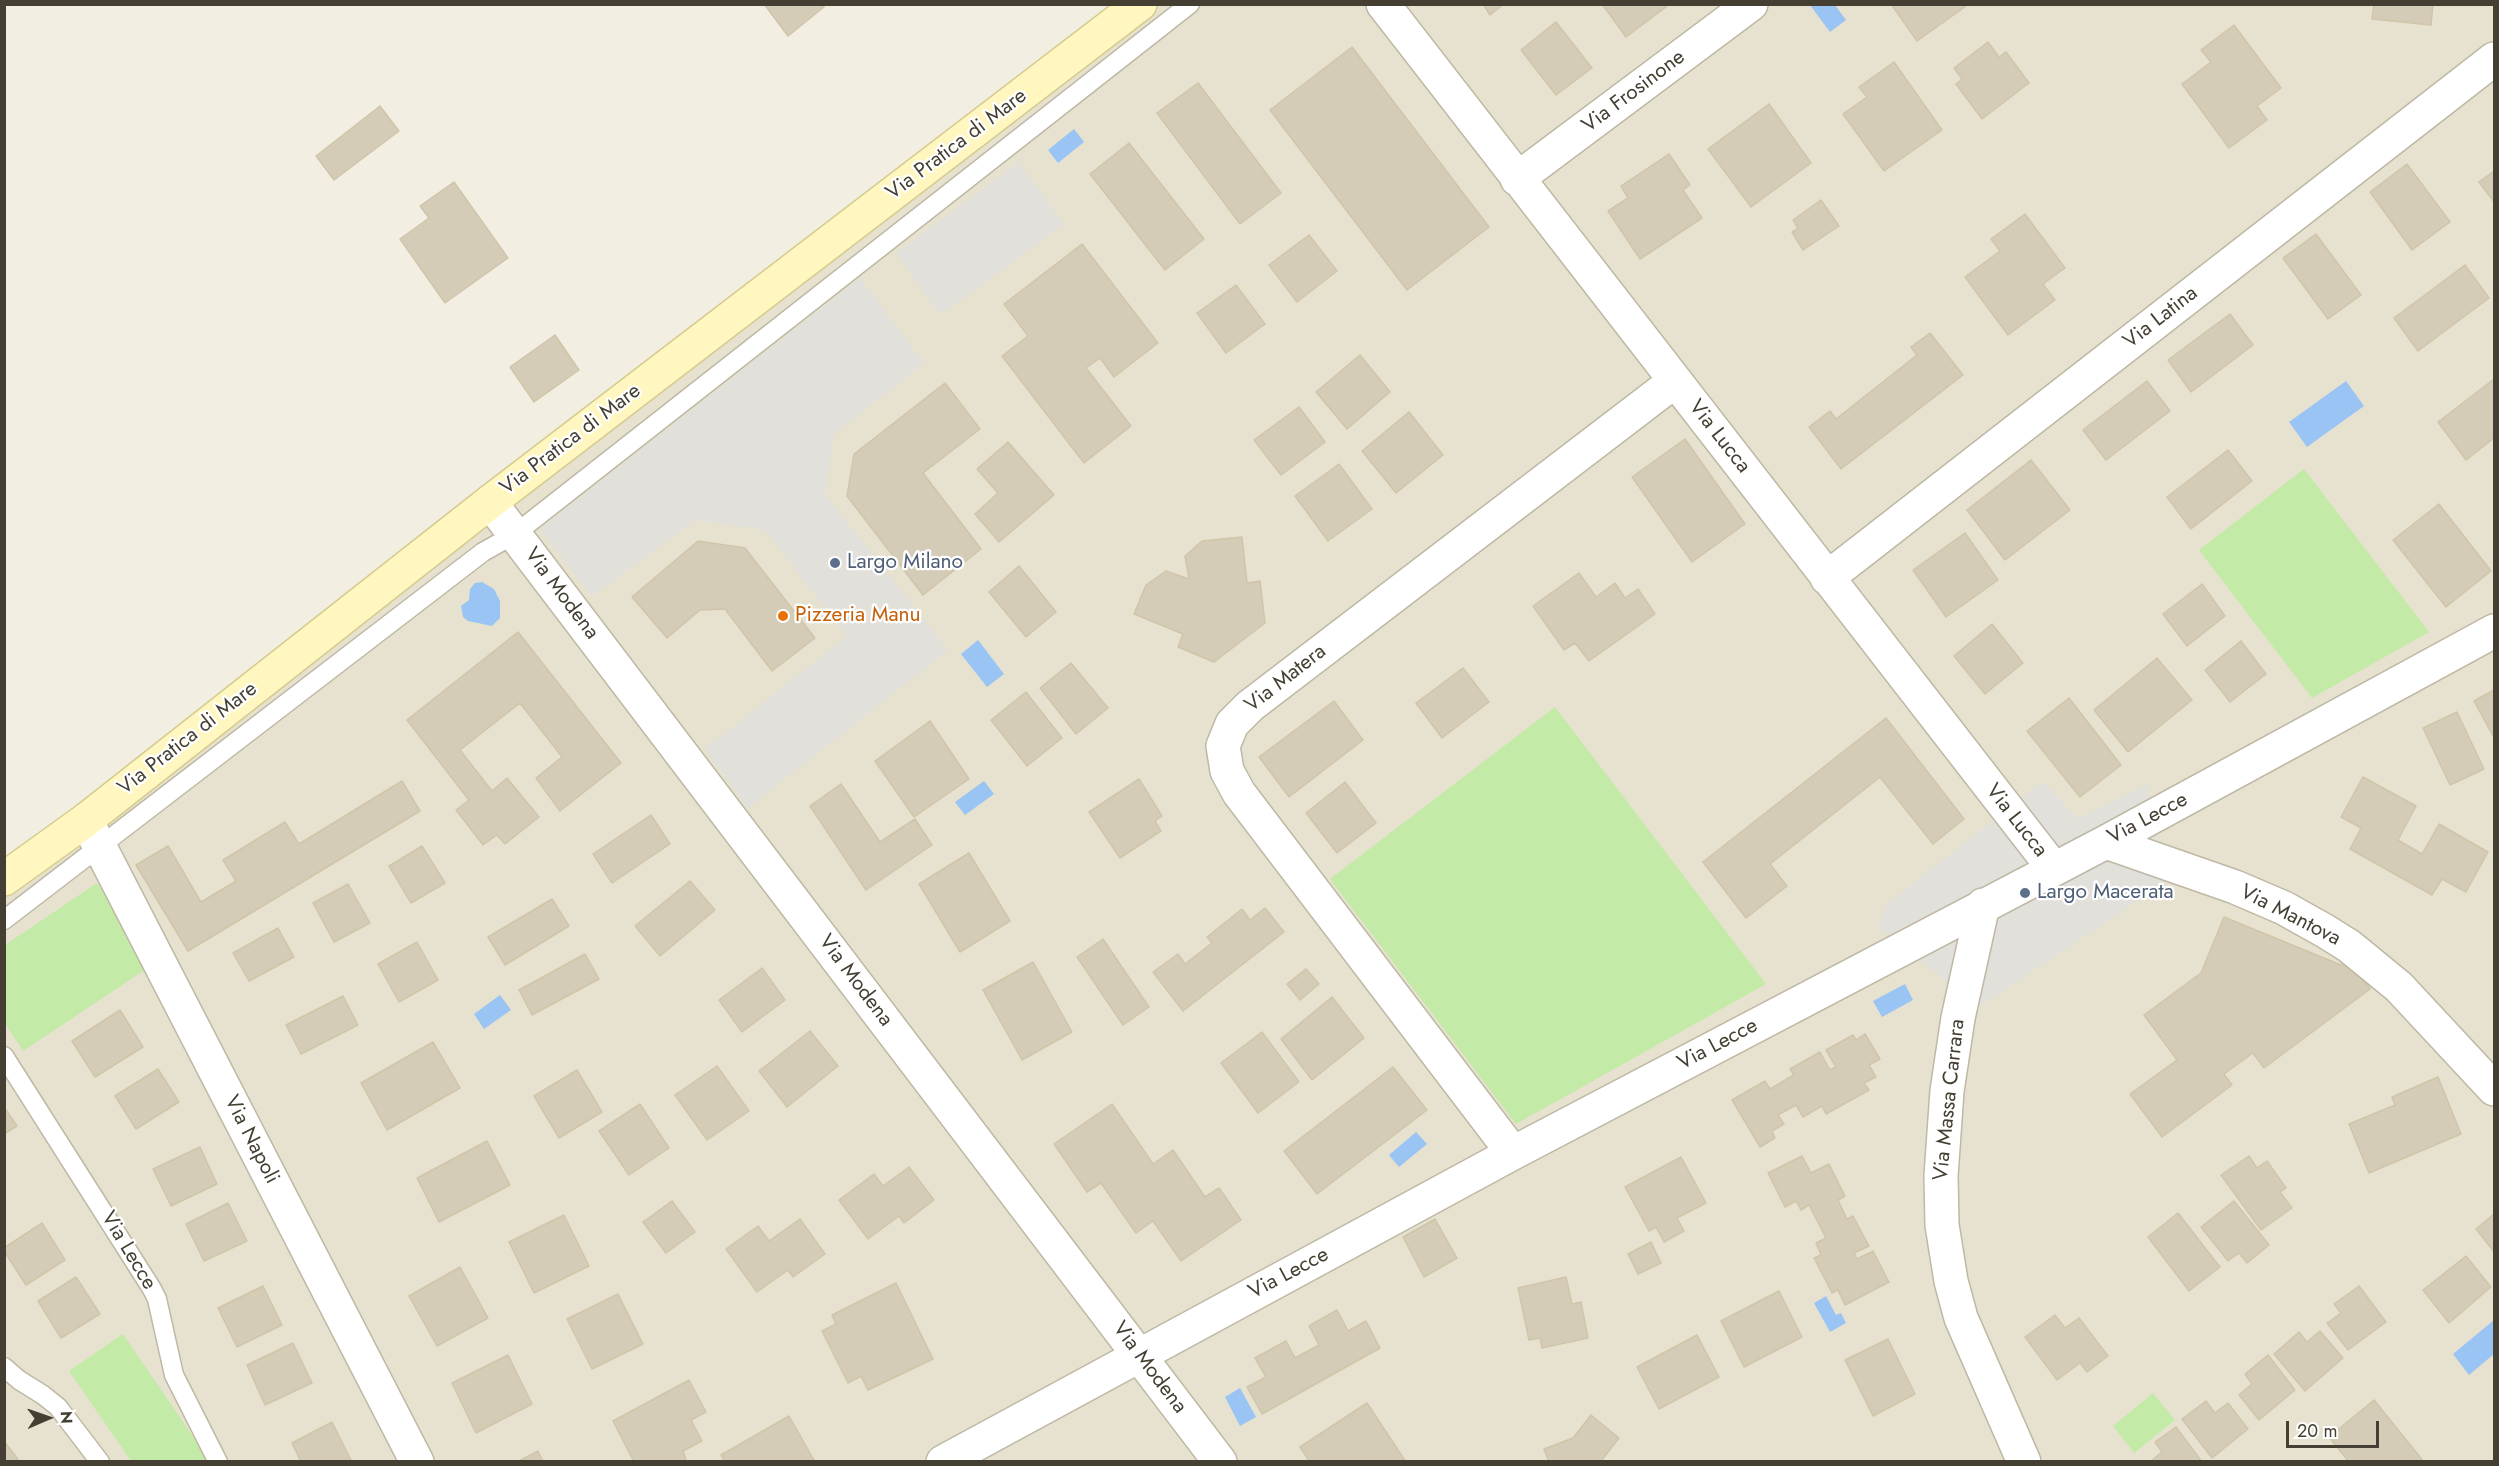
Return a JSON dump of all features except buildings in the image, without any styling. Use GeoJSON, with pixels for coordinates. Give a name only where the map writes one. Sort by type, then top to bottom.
{"type":"FeatureCollection","features":[{"type":"Feature","properties":{"kind":"street","name":"Via Pratica di Mare"},"geometry":{"type":"LineString","coordinates":[[4,879],[93,833],[490,502],[1140,4]]}},
{"type":"Feature","properties":{"kind":"street","name":"Via Lucca"},"geometry":{"type":"LineString","coordinates":[[1383,4],[1517,180],[1676,381],[2054,869]]}},
{"type":"Feature","properties":{"kind":"street","name":"Via Frosinone"},"geometry":{"type":"LineString","coordinates":[[1517,180],[1752,4]]}},
{"type":"Feature","properties":{"kind":"street","name":"Via Latina"},"geometry":{"type":"LineString","coordinates":[[1827,578],[2494,59]]}},
{"type":"Feature","properties":{"kind":"street","name":"Via Matera"},"geometry":{"type":"LineString","coordinates":[[1513,1153],[1239,793],[1227,771],[1223,746],[1232,724],[1250,706],[1676,381]]}},
{"type":"Feature","properties":{"kind":"street","name":"Via Modena"},"geometry":{"type":"LineString","coordinates":[[490,502],[1220,1461]]}},
{"type":"Feature","properties":{"kind":"street","name":"Via Lecce"},"geometry":{"type":"LineString","coordinates":[[943,1461],[1513,1153],[2106,842],[2494,631]]}},
{"type":"Feature","properties":{"kind":"street","name":"Via Napoli"},"geometry":{"type":"LineString","coordinates":[[93,833],[417,1461]]}},
{"type":"Feature","properties":{"kind":"street","name":"Via Mantova"},"geometry":{"type":"LineString","coordinates":[[2106,842],[2235,887],[2284,908],[2349,946],[2398,987],[2494,1089]]}},
{"type":"Feature","properties":{"kind":"street","name":"Via Massa Carrara"},"geometry":{"type":"LineString","coordinates":[[1983,905],[1950,1066],[1941,1176],[1942,1225],[1951,1281],[1960,1318],[2024,1461]]}},
{"type":"Feature","properties":{"kind":"lane"},"geometry":{"type":"LineString","coordinates":[[4,920],[93,833],[483,552],[515,534],[1190,4]]}},
{"type":"Feature","properties":{"kind":"lane","name":"Via Lecce"},"geometry":{"type":"LineString","coordinates":[[4,1056],[152,1289],[157,1299],[174,1375],[218,1461]]}},
{"type":"Feature","properties":{"kind":"lane"},"geometry":{"type":"LineString","coordinates":[[4,1367],[58,1407],[100,1461]]}},
{"type":"Feature","properties":{"kind":"shaded area"},"geometry":{"type":"Polygon","coordinates":[[[1151,5],[2494,5],[2494,1461],[5,1462],[5,889],[1151,5]]]}},
{"type":"Feature","properties":{"kind":"shaded area"},"geometry":{"type":"Polygon","coordinates":[[[1019,163],[1064,224],[940,315],[896,253],[1019,163]]]}},
{"type":"Feature","properties":{"kind":"shaded area","name":"Largo Milano"},"geometry":{"type":"Polygon","coordinates":[[[860,278],[924,363],[834,434],[825,495],[948,650],[748,808],[705,749],[847,636],[765,530],[695,520],[592,596],[540,529],[860,278]]]}},
{"type":"Feature","properties":{"kind":"shaded area","name":"Largo Macerata"},"geometry":{"type":"Polygon","coordinates":[[[2043,781],[2078,819],[2147,784],[2166,882],[1979,1007],[1878,927],[1887,904],[2043,781]]]}},
{"type":"Feature","properties":{"kind":"green space"},"geometry":{"type":"Polygon","coordinates":[[[2304,469],[2429,632],[2312,698],[2199,550],[2304,469]]]}},
{"type":"Feature","properties":{"kind":"green space"},"geometry":{"type":"Polygon","coordinates":[[[1555,707],[1766,984],[1516,1124],[1330,879],[1555,707]]]}},
{"type":"Feature","properties":{"kind":"green space"},"geometry":{"type":"Polygon","coordinates":[[[97,883],[152,965],[23,1051],[5,1023],[5,945],[97,883]]]}},
{"type":"Feature","properties":{"kind":"green space"},"geometry":{"type":"Polygon","coordinates":[[[123,1334],[209,1460],[206,1462],[131,1461],[69,1371],[123,1334]]]}},
{"type":"Feature","properties":{"kind":"green space"},"geometry":{"type":"Polygon","coordinates":[[[2153,1393],[2175,1420],[2134,1453],[2113,1426],[2153,1393]]]}},
{"type":"Feature","properties":{"kind":"water"},"geometry":{"type":"Polygon","coordinates":[[[1810,5],[1835,5],[1846,20],[1830,32],[1810,5]]]}},
{"type":"Feature","properties":{"kind":"water"},"geometry":{"type":"Polygon","coordinates":[[[1074,129],[1084,142],[1058,163],[1048,150],[1074,129]]]}},
{"type":"Feature","properties":{"kind":"water"},"geometry":{"type":"Polygon","coordinates":[[[2346,381],[2364,406],[2307,447],[2289,422],[2346,381]]]}},
{"type":"Feature","properties":{"kind":"water"},"geometry":{"type":"Polygon","coordinates":[[[482,582],[494,589],[500,601],[500,618],[492,626],[468,621],[463,617],[461,606],[469,600],[470,589],[475,583],[482,582]]]}},
{"type":"Feature","properties":{"kind":"water"},"geometry":{"type":"Polygon","coordinates":[[[978,640],[1004,674],[987,687],[961,654],[978,640]]]}},
{"type":"Feature","properties":{"kind":"water"},"geometry":{"type":"Polygon","coordinates":[[[984,781],[994,794],[965,815],[955,802],[984,781]]]}},
{"type":"Feature","properties":{"kind":"water"},"geometry":{"type":"Polygon","coordinates":[[[1905,984],[1913,1000],[1882,1017],[1873,1001],[1905,984]]]}},
{"type":"Feature","properties":{"kind":"water"},"geometry":{"type":"Polygon","coordinates":[[[500,995],[511,1010],[484,1029],[474,1014],[500,995]]]}},
{"type":"Feature","properties":{"kind":"water"},"geometry":{"type":"Polygon","coordinates":[[[1416,1132],[1427,1144],[1399,1167],[1389,1155],[1416,1132]]]}},
{"type":"Feature","properties":{"kind":"water"},"geometry":{"type":"Polygon","coordinates":[[[1826,1296],[1836,1315],[1841,1313],[1846,1323],[1830,1332],[1814,1303],[1826,1296]]]}},
{"type":"Feature","properties":{"kind":"water"},"geometry":{"type":"Polygon","coordinates":[[[2494,1320],[2494,1354],[2469,1375],[2453,1354],[2494,1320]]]}},
{"type":"Feature","properties":{"kind":"water"},"geometry":{"type":"Polygon","coordinates":[[[1240,1388],[1256,1417],[1240,1426],[1225,1397],[1240,1388]]]}},
{"type":"Feature","properties":{"kind":"place","name":"Largo Milano"},"geometry":{"type":"Point","coordinates":[835,563]}},
{"type":"Feature","properties":{"kind":"place","name":"Pizzeria Manu"},"geometry":{"type":"Point","coordinates":[783,616]}},
{"type":"Feature","properties":{"kind":"place","name":"Largo Macerata"},"geometry":{"type":"Point","coordinates":[2025,893]}}]}
